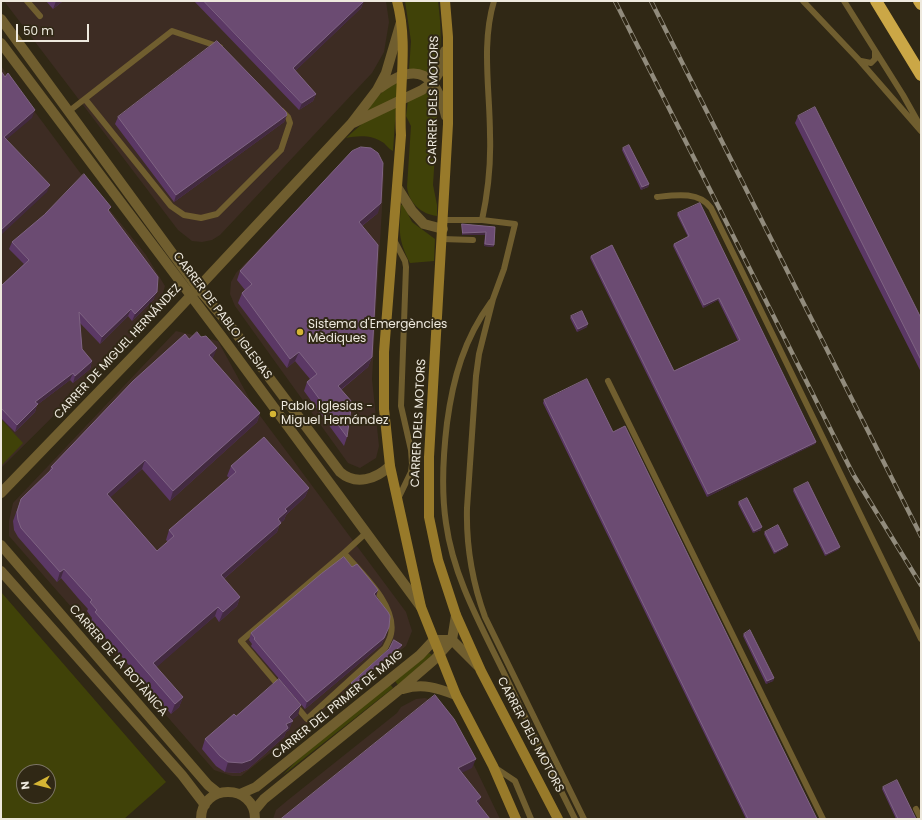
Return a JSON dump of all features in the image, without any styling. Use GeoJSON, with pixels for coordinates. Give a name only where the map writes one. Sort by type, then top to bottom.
{"type":"FeatureCollection","features":[{"type":"Feature","properties":{"kind":"highway"},"geometry":{"type":"LineString","coordinates":[[876,1],[921,75]]}},
{"type":"Feature","properties":{"kind":"street","name":"CARRER DELS MOTORS"},"geometry":{"type":"LineString","coordinates":[[397,1],[402,20],[403,45],[400,100],[401,135],[392,237],[383,385],[390,466],[421,607],[456,695],[493,766],[516,819]]}},
{"type":"Feature","properties":{"kind":"street","name":"CARRER DELS MOTORS"},"geometry":{"type":"LineString","coordinates":[[445,1],[448,37],[448,124],[429,457],[429,517],[438,560],[456,615],[482,671],[558,819]]}},
{"type":"Feature","properties":{"kind":"street","name":"CARRER DE PABLO IGLESIAS"},"geometry":{"type":"LineString","coordinates":[[1,19],[197,287],[232,328],[340,472],[350,478],[364,480],[378,476],[390,466]]}},
{"type":"Feature","properties":{"kind":"street","name":"CARRER DE MIGUEL HERNÁNDEZ"},"geometry":{"type":"LineString","coordinates":[[1,493],[351,124],[377,90],[386,73],[402,20]]}},
{"type":"Feature","properties":{"kind":"street","name":"CARRER DE MIGUEL HERNÁNDEZ"},"geometry":{"type":"LineString","coordinates":[[351,124],[422,90],[433,82],[443,66],[448,37]]}},
{"type":"Feature","properties":{"kind":"street","name":"CARRER DE PABLO IGLESIAS"},"geometry":{"type":"LineString","coordinates":[[1,43],[421,607]]}},
{"type":"Feature","properties":{"kind":"street","name":"CARRER DE MIGUEL HERNÁNDEZ"},"geometry":{"type":"LineString","coordinates":[[377,90],[402,74]]}},
{"type":"Feature","properties":{"kind":"street"},"geometry":{"type":"LineString","coordinates":[[402,74],[418,74],[433,82],[442,100],[448,124]]}},
{"type":"Feature","properties":{"kind":"street"},"geometry":{"type":"LineString","coordinates":[[397,187],[412,211],[424,224],[443,229]]}},
{"type":"Feature","properties":{"kind":"street","name":"CARRER DE LA BOTÀNICA"},"geometry":{"type":"LineString","coordinates":[[1,544],[208,786],[218,793]]}},
{"type":"Feature","properties":{"kind":"street"},"geometry":{"type":"LineString","coordinates":[[1,571],[182,775],[204,805]]}},
{"type":"Feature","properties":{"kind":"street"},"geometry":{"type":"LineString","coordinates":[[255,815],[264,799],[400,690],[440,654],[452,640],[456,615]]}},
{"type":"Feature","properties":{"kind":"street"},"geometry":{"type":"LineString","coordinates":[[434,640],[452,640],[482,671]]}},
{"type":"Feature","properties":{"kind":"street","name":"CARRER DEL PRIMER DE MAIG"},"geometry":{"type":"LineString","coordinates":[[240,794],[256,787],[420,655],[434,640]]}},
{"type":"Feature","properties":{"kind":"street"},"geometry":{"type":"LineString","coordinates":[[400,690],[414,686],[430,686],[456,695]]}},
{"type":"Feature","properties":{"kind":"street"},"geometry":{"type":"LineString","coordinates":[[201,819],[204,805],[210,798],[218,793],[229,791],[240,794],[248,801],[255,815]]}},
{"type":"Feature","properties":{"kind":"lane"},"geometry":{"type":"LineString","coordinates":[[27,1],[40,16]]}},
{"type":"Feature","properties":{"kind":"lane"},"geometry":{"type":"LineString","coordinates":[[482,220],[486,199],[490,136],[488,44],[494,1]]}},
{"type":"Feature","properties":{"kind":"lane"},"geometry":{"type":"LineString","coordinates":[[803,1],[859,60],[921,131]]}},
{"type":"Feature","properties":{"kind":"lane"},"geometry":{"type":"LineString","coordinates":[[844,1],[921,127]]}},
{"type":"Feature","properties":{"kind":"lane"},"geometry":{"type":"LineString","coordinates":[[68,112],[172,31],[218,45],[224,51]]}},
{"type":"Feature","properties":{"kind":"lane"},"geometry":{"type":"LineString","coordinates":[[859,60],[867,64],[874,61],[876,54],[874,48]]}},
{"type":"Feature","properties":{"kind":"lane"},"geometry":{"type":"LineString","coordinates":[[85,99],[171,206],[184,215],[201,218],[217,214],[281,150],[290,123],[288,117],[277,106]]}},
{"type":"Feature","properties":{"kind":"lane"},"geometry":{"type":"LineString","coordinates":[[657,197],[674,195],[693,197],[704,201],[711,208],[921,639]]}},
{"type":"Feature","properties":{"kind":"lane"},"geometry":{"type":"LineString","coordinates":[[443,229],[482,220],[515,224],[504,269],[493,299],[479,354],[474,394],[467,516],[470,563],[473,582],[485,617],[584,819]]}},
{"type":"Feature","properties":{"kind":"lane"},"geometry":{"type":"LineString","coordinates":[[443,229],[473,240]]}},
{"type":"Feature","properties":{"kind":"lane","name":"CARRER DELS MOTORS"},"geometry":{"type":"LineString","coordinates":[[392,237],[405,261],[406,267],[401,406],[411,450],[412,464],[409,477],[398,499]]}},
{"type":"Feature","properties":{"kind":"lane"},"geometry":{"type":"LineString","coordinates":[[493,299],[476,323],[454,384],[444,456],[443,479],[446,524],[463,588],[574,819]]}},
{"type":"Feature","properties":{"kind":"lane"},"geometry":{"type":"LineString","coordinates":[[608,381],[823,819]]}},
{"type":"Feature","properties":{"kind":"lane"},"geometry":{"type":"LineString","coordinates":[[344,553],[380,595],[389,615],[391,633],[385,648],[307,719],[242,641],[366,533]]}},
{"type":"Feature","properties":{"kind":"lane"},"geometry":{"type":"LineString","coordinates":[[493,766],[515,781],[530,819]]}},
{"type":"Feature","properties":{"kind":"lane"},"geometry":{"type":"LineString","coordinates":[[916,809],[921,819]]}},
{"type":"Feature","properties":{"kind":"shaded area"},"geometry":{"type":"Polygon","coordinates":[[[4,1],[386,1],[389,22],[384,52],[372,73],[220,235],[212,240],[202,242],[192,241],[178,230],[4,1]]]}},
{"type":"Feature","properties":{"kind":"shaded area"},"geometry":{"type":"Polygon","coordinates":[[[405,1],[438,1],[441,40],[436,68],[432,77],[409,70],[411,41],[405,1]]]}},
{"type":"Feature","properties":{"kind":"shaded area"},"geometry":{"type":"Polygon","coordinates":[[[1,66],[78,170],[146,255],[165,286],[160,303],[121,349],[1,468],[1,66]]]}},
{"type":"Feature","properties":{"kind":"shaded area"},"geometry":{"type":"Polygon","coordinates":[[[398,81],[397,98],[363,114],[363,112],[388,86],[398,81]]]}},
{"type":"Feature","properties":{"kind":"shaded area"},"geometry":{"type":"Polygon","coordinates":[[[432,88],[438,105],[433,185],[437,205],[437,216],[426,213],[417,207],[410,198],[407,187],[411,126],[406,116],[408,100],[432,88]]]}},
{"type":"Feature","properties":{"kind":"shaded area"},"geometry":{"type":"Polygon","coordinates":[[[396,107],[393,151],[380,140],[375,138],[356,136],[346,138],[363,123],[396,107]]]}},
{"type":"Feature","properties":{"kind":"shaded area"},"geometry":{"type":"Polygon","coordinates":[[[345,159],[378,160],[383,168],[384,174],[372,379],[379,446],[376,458],[360,468],[348,463],[235,306],[230,294],[231,282],[236,273],[345,159]]]}},
{"type":"Feature","properties":{"kind":"shaded area"},"geometry":{"type":"Polygon","coordinates":[[[403,204],[412,222],[435,239],[434,261],[410,263],[403,247],[400,235],[401,205],[403,204]]]}},
{"type":"Feature","properties":{"kind":"shaded area"},"geometry":{"type":"Polygon","coordinates":[[[176,331],[218,341],[255,409],[406,612],[412,631],[406,646],[241,776],[232,776],[214,770],[9,536],[9,521],[13,503],[176,331]]]}},
{"type":"Feature","properties":{"kind":"shaded area"},"geometry":{"type":"Polygon","coordinates":[[[1,419],[23,443],[1,466],[1,419]]]}},
{"type":"Feature","properties":{"kind":"shaded area"},"geometry":{"type":"Polygon","coordinates":[[[1,592],[166,782],[124,819],[1,819],[1,592]]]}},
{"type":"Feature","properties":{"kind":"shaded area"},"geometry":{"type":"Polygon","coordinates":[[[429,653],[432,655],[398,685],[395,681],[429,653]]]}},
{"type":"Feature","properties":{"kind":"shaded area"},"geometry":{"type":"Polygon","coordinates":[[[390,684],[393,688],[283,775],[296,761],[390,684]]]}},
{"type":"Feature","properties":{"kind":"shaded area"},"geometry":{"type":"Polygon","coordinates":[[[425,698],[440,703],[449,713],[500,819],[273,819],[276,810],[397,713],[401,707],[416,699],[425,698]]]}},
{"type":"Feature","properties":{"kind":"building"},"geometry":{"type":"Polygon","coordinates":[[[204,1],[364,1],[293,68],[316,94],[302,103],[204,1]]]}},
{"type":"Feature","properties":{"kind":"building"},"geometry":{"type":"Polygon","coordinates":[[[217,41],[286,112],[287,115],[176,195],[118,117],[217,41]]]}},
{"type":"Feature","properties":{"kind":"building"},"geometry":{"type":"Polygon","coordinates":[[[1,71],[5,77],[8,73],[35,110],[4,137],[50,185],[1,230],[1,71]]]}},
{"type":"Feature","properties":{"kind":"building"},"geometry":{"type":"Polygon","coordinates":[[[815,107],[921,318],[921,360],[798,116],[815,107]]]}},
{"type":"Feature","properties":{"kind":"building"},"geometry":{"type":"Polygon","coordinates":[[[629,145],[649,184],[642,187],[623,148],[629,145]]]}},
{"type":"Feature","properties":{"kind":"building"},"geometry":{"type":"Polygon","coordinates":[[[361,147],[371,148],[378,153],[383,163],[381,203],[359,222],[378,245],[372,357],[338,386],[352,402],[347,437],[307,382],[317,374],[299,352],[290,359],[242,293],[252,284],[240,271],[352,151],[361,147]]]}},
{"type":"Feature","properties":{"kind":"building"},"geometry":{"type":"Polygon","coordinates":[[[84,174],[111,207],[108,210],[158,277],[157,292],[135,314],[131,309],[102,337],[79,312],[82,349],[92,361],[75,376],[73,373],[35,402],[38,404],[17,425],[1,408],[1,286],[29,260],[12,242],[44,215],[84,174]]]}},
{"type":"Feature","properties":{"kind":"building"},"geometry":{"type":"Polygon","coordinates":[[[700,203],[816,442],[708,494],[591,256],[612,245],[674,371],[740,340],[719,298],[704,305],[674,244],[689,236],[678,213],[700,203]]]}},
{"type":"Feature","properties":{"kind":"building"},"geometry":{"type":"Polygon","coordinates":[[[462,224],[495,227],[494,245],[485,244],[486,232],[463,233],[462,224]]]}},
{"type":"Feature","properties":{"kind":"building"},"geometry":{"type":"Polygon","coordinates":[[[582,311],[588,324],[578,329],[571,316],[582,311]]]}},
{"type":"Feature","properties":{"kind":"building"},"geometry":{"type":"Polygon","coordinates":[[[197,332],[201,337],[206,336],[217,348],[209,355],[260,413],[173,491],[145,460],[107,494],[157,551],[174,536],[169,530],[236,472],[231,466],[264,437],[309,488],[285,509],[287,511],[278,519],[281,523],[221,575],[240,597],[223,612],[218,607],[153,663],[183,697],[175,704],[95,612],[97,610],[90,602],[92,600],[64,569],[60,572],[21,528],[17,512],[21,499],[53,468],[51,467],[133,381],[185,334],[189,339],[197,332]]]}},
{"type":"Feature","properties":{"kind":"building"},"geometry":{"type":"Polygon","coordinates":[[[587,379],[613,432],[625,426],[817,819],[748,819],[544,400],[587,379]]]}},
{"type":"Feature","properties":{"kind":"building"},"geometry":{"type":"Polygon","coordinates":[[[808,482],[840,547],[826,554],[794,489],[808,482]]]}},
{"type":"Feature","properties":{"kind":"building"},"geometry":{"type":"Polygon","coordinates":[[[747,498],[762,527],[754,531],[739,502],[747,498]]]}},
{"type":"Feature","properties":{"kind":"building"},"geometry":{"type":"Polygon","coordinates":[[[778,525],[788,545],[775,552],[765,532],[778,525]]]}},
{"type":"Feature","properties":{"kind":"building"},"geometry":{"type":"Polygon","coordinates":[[[344,557],[352,567],[357,564],[378,590],[374,594],[390,616],[389,627],[384,638],[307,702],[254,639],[255,638],[251,633],[321,574],[344,557]]]}},
{"type":"Feature","properties":{"kind":"building"},"geometry":{"type":"Polygon","coordinates":[[[750,630],[774,678],[767,681],[744,634],[750,630]]]}},
{"type":"Feature","properties":{"kind":"building"},"geometry":{"type":"Polygon","coordinates":[[[394,640],[402,645],[353,685],[351,683],[389,649],[394,640]]]}},
{"type":"Feature","properties":{"kind":"building"},"geometry":{"type":"Polygon","coordinates":[[[279,679],[301,705],[289,717],[293,721],[286,724],[288,728],[251,760],[242,763],[228,762],[220,756],[205,739],[234,714],[236,716],[279,679]]]}},
{"type":"Feature","properties":{"kind":"building"},"geometry":{"type":"Polygon","coordinates":[[[435,695],[454,719],[476,759],[458,768],[481,797],[476,801],[490,819],[281,819],[435,695]]]}},
{"type":"Feature","properties":{"kind":"building"},"geometry":{"type":"Polygon","coordinates":[[[897,780],[916,819],[898,819],[883,787],[897,780]]]}},
{"type":"Feature","properties":{"kind":"railway"},"geometry":{"type":"LineString","coordinates":[[615,1],[853,474],[921,585]]}},
{"type":"Feature","properties":{"kind":"railway"},"geometry":{"type":"LineString","coordinates":[[651,1],[921,536]]}},
{"type":"Feature","properties":{"kind":"place","name":"Sistema d'Emergències Mèdiques"},"geometry":{"type":"Point","coordinates":[300,332]}},
{"type":"Feature","properties":{"kind":"place","name":"Pablo Iglesias - Miguel Hernández"},"geometry":{"type":"Point","coordinates":[273,414]}}]}
